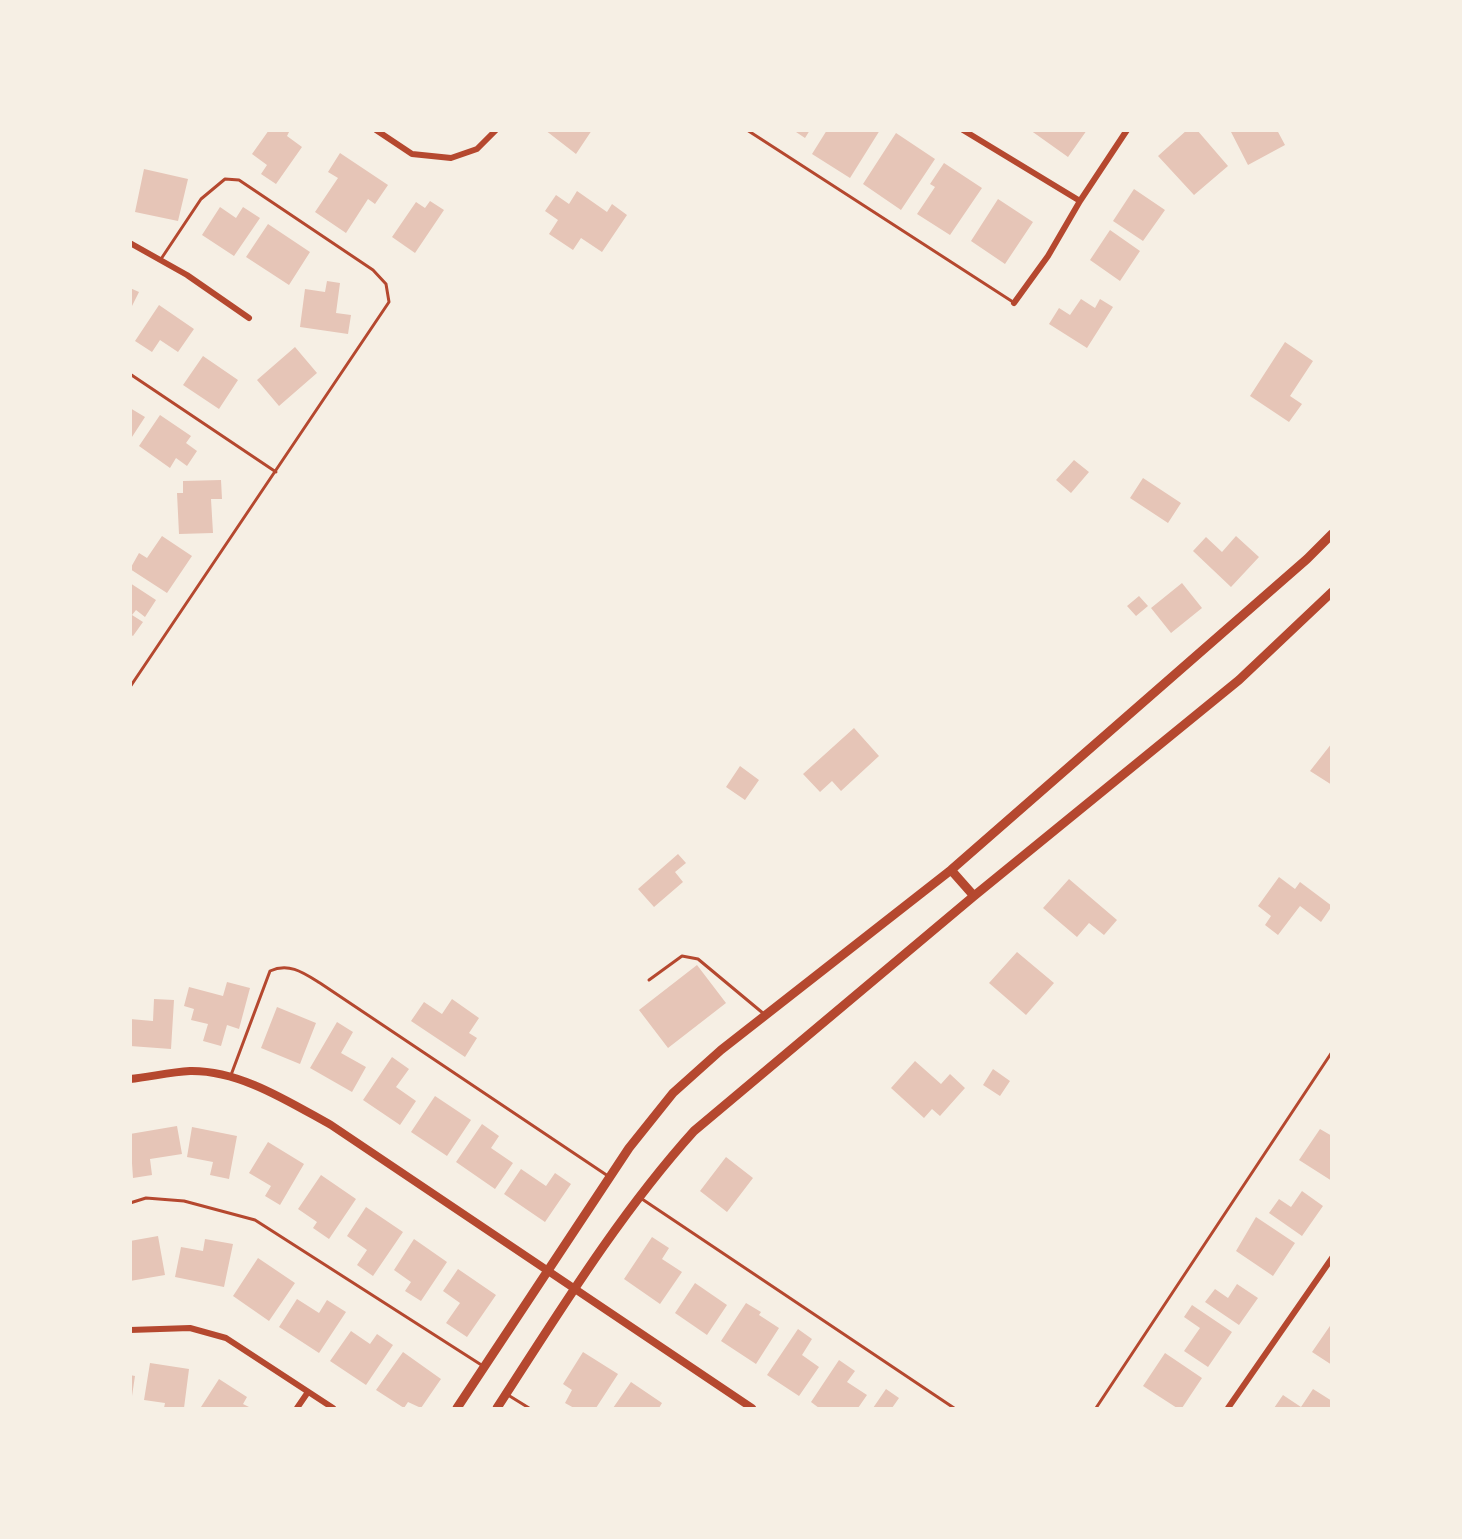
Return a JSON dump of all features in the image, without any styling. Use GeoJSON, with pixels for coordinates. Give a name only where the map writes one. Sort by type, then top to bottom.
{"type":"FeatureCollection","features":[{"type":"Feature","properties":{"kind":"main road"},"geometry":{"type":"LineString","coordinates":[[457,1408],[629,1148],[673,1093],[765,1016],[951,870],[1307,559],[1332,534]]}},
{"type":"Feature","properties":{"kind":"main road"},"geometry":{"type":"LineString","coordinates":[[497,1408],[639,1197],[660,1168],[694,1131],[974,896],[1239,680],[1332,592]]}},
{"type":"Feature","properties":{"kind":"main road"},"geometry":{"type":"LineString","coordinates":[[951,870],[974,896]]}},
{"type":"Feature","properties":{"kind":"street"},"geometry":{"type":"LineString","coordinates":[[376,130],[412,154],[451,158],[477,149],[496,130]]}},
{"type":"Feature","properties":{"kind":"street"},"geometry":{"type":"LineString","coordinates":[[963,130],[1080,201]]}},
{"type":"Feature","properties":{"kind":"street"},"geometry":{"type":"LineString","coordinates":[[1014,303],[1048,256],[1080,201],[1127,130]]}},
{"type":"Feature","properties":{"kind":"street"},"geometry":{"type":"LineString","coordinates":[[130,243],[161,259],[249,318]]}},
{"type":"Feature","properties":{"kind":"street"},"geometry":{"type":"LineString","coordinates":[[130,1079],[191,1071],[230,1077],[279,1096],[331,1125],[752,1408]]}},
{"type":"Feature","properties":{"kind":"street"},"geometry":{"type":"LineString","coordinates":[[1228,1408],[1330,1262]]}},
{"type":"Feature","properties":{"kind":"street"},"geometry":{"type":"LineString","coordinates":[[130,1330],[190,1328],[226,1338],[333,1408]]}},
{"type":"Feature","properties":{"kind":"street"},"geometry":{"type":"LineString","coordinates":[[297,1408],[308,1392]]}},
{"type":"Feature","properties":{"kind":"lane"},"geometry":{"type":"LineString","coordinates":[[747,130],[1014,303]]}},
{"type":"Feature","properties":{"kind":"lane"},"geometry":{"type":"LineString","coordinates":[[130,687],[386,310],[389,293],[386,284],[373,270],[238,180],[225,179],[201,199],[161,259]]}},
{"type":"Feature","properties":{"kind":"lane"},"geometry":{"type":"LineString","coordinates":[[130,374],[276,472]]}},
{"type":"Feature","properties":{"kind":"lane"},"geometry":{"type":"LineString","coordinates":[[649,980],[682,956],[698,959],[765,1016]]}},
{"type":"Feature","properties":{"kind":"lane"},"geometry":{"type":"LineString","coordinates":[[230,1077],[270,971],[280,966],[291,968],[320,983],[610,1177]]}},
{"type":"Feature","properties":{"kind":"lane"},"geometry":{"type":"LineString","coordinates":[[1096,1408],[1332,1052]]}},
{"type":"Feature","properties":{"kind":"lane"},"geometry":{"type":"LineString","coordinates":[[639,1197],[954,1408]]}},
{"type":"Feature","properties":{"kind":"lane"},"geometry":{"type":"LineString","coordinates":[[130,1203],[146,1198],[184,1200],[255,1220],[484,1367]]}},
{"type":"Feature","properties":{"kind":"lane"},"geometry":{"type":"LineString","coordinates":[[507,1394],[529,1408]]}},
{"type":"Feature","properties":{"kind":"building"},"geometry":{"type":"Polygon","coordinates":[[[269,130],[290,130],[287,136],[302,147],[276,184],[261,174],[267,165],[252,154],[269,130]]]}},
{"type":"Feature","properties":{"kind":"building"},"geometry":{"type":"Polygon","coordinates":[[[545,130],[592,130],[576,154],[545,130]]]}},
{"type":"Feature","properties":{"kind":"building"},"geometry":{"type":"Polygon","coordinates":[[[793,130],[810,130],[805,138],[793,130]]]}},
{"type":"Feature","properties":{"kind":"building"},"geometry":{"type":"Polygon","coordinates":[[[827,130],[880,130],[850,178],[812,154],[827,130]]]}},
{"type":"Feature","properties":{"kind":"building"},"geometry":{"type":"Polygon","coordinates":[[[1030,130],[1087,130],[1068,157],[1030,130]]]}},
{"type":"Feature","properties":{"kind":"building"},"geometry":{"type":"Polygon","coordinates":[[[1187,130],[1197,130],[1228,166],[1194,195],[1158,156],[1187,130]]]}},
{"type":"Feature","properties":{"kind":"building"},"geometry":{"type":"Polygon","coordinates":[[[1230,130],[1277,130],[1285,145],[1248,165],[1230,130]]]}},
{"type":"Feature","properties":{"kind":"building"},"geometry":{"type":"Polygon","coordinates":[[[896,133],[935,159],[901,210],[863,184],[896,133]]]}},
{"type":"Feature","properties":{"kind":"building"},"geometry":{"type":"Polygon","coordinates":[[[340,153],[388,185],[375,204],[368,199],[346,233],[315,212],[338,178],[328,172],[340,153]]]}},
{"type":"Feature","properties":{"kind":"building"},"geometry":{"type":"Polygon","coordinates":[[[944,163],[982,188],[950,235],[917,214],[935,187],[930,184],[944,163]]]}},
{"type":"Feature","properties":{"kind":"building"},"geometry":{"type":"Polygon","coordinates":[[[144,169],[188,179],[178,221],[135,212],[144,169]]]}},
{"type":"Feature","properties":{"kind":"building"},"geometry":{"type":"Polygon","coordinates":[[[1134,189],[1165,210],[1143,241],[1113,221],[1134,189]]]}},
{"type":"Feature","properties":{"kind":"building"},"geometry":{"type":"Polygon","coordinates":[[[577,191],[607,212],[612,204],[627,215],[602,252],[581,238],[573,250],[549,234],[558,220],[545,211],[556,195],[569,204],[577,191]]]}},
{"type":"Feature","properties":{"kind":"building"},"geometry":{"type":"Polygon","coordinates":[[[998,199],[1033,222],[1005,264],[971,241],[998,199]]]}},
{"type":"Feature","properties":{"kind":"building"},"geometry":{"type":"Polygon","coordinates":[[[430,201],[444,210],[415,253],[392,237],[416,202],[425,208],[430,201]]]}},
{"type":"Feature","properties":{"kind":"building"},"geometry":{"type":"Polygon","coordinates":[[[220,207],[236,218],[243,207],[260,218],[234,256],[202,235],[220,207]]]}},
{"type":"Feature","properties":{"kind":"building"},"geometry":{"type":"Polygon","coordinates":[[[268,224],[310,252],[289,285],[246,257],[268,224]]]}},
{"type":"Feature","properties":{"kind":"building"},"geometry":{"type":"Polygon","coordinates":[[[1110,230],[1140,251],[1120,281],[1090,260],[1110,230]]]}},
{"type":"Feature","properties":{"kind":"building"},"geometry":{"type":"Polygon","coordinates":[[[327,281],[340,283],[336,313],[351,315],[348,334],[300,327],[305,289],[325,292],[327,281]]]}},
{"type":"Feature","properties":{"kind":"building"},"geometry":{"type":"Polygon","coordinates":[[[130,288],[139,292],[130,310],[130,288]]]}},
{"type":"Feature","properties":{"kind":"building"},"geometry":{"type":"Polygon","coordinates":[[[1081,299],[1095,308],[1100,299],[1113,307],[1087,348],[1049,324],[1059,308],[1070,315],[1081,299]]]}},
{"type":"Feature","properties":{"kind":"building"},"geometry":{"type":"Polygon","coordinates":[[[159,305],[194,329],[178,352],[160,340],[152,352],[135,341],[159,305]]]}},
{"type":"Feature","properties":{"kind":"building"},"geometry":{"type":"Polygon","coordinates":[[[1285,342],[1313,361],[1290,396],[1302,404],[1289,422],[1250,396],[1285,342]]]}},
{"type":"Feature","properties":{"kind":"building"},"geometry":{"type":"Polygon","coordinates":[[[295,347],[317,373],[279,406],[257,380],[295,347]]]}},
{"type":"Feature","properties":{"kind":"building"},"geometry":{"type":"Polygon","coordinates":[[[203,356],[238,380],[219,409],[183,385],[203,356]]]}},
{"type":"Feature","properties":{"kind":"building"},"geometry":{"type":"Polygon","coordinates":[[[130,408],[145,417],[130,440],[130,408]]]}},
{"type":"Feature","properties":{"kind":"building"},"geometry":{"type":"Polygon","coordinates":[[[160,415],[191,436],[186,443],[197,451],[187,466],[176,458],[170,468],[139,446],[160,415]]]}},
{"type":"Feature","properties":{"kind":"building"},"geometry":{"type":"Polygon","coordinates":[[[1074,460],[1089,472],[1071,493],[1056,480],[1074,460]]]}},
{"type":"Feature","properties":{"kind":"building"},"geometry":{"type":"Polygon","coordinates":[[[1143,478],[1181,503],[1168,523],[1130,498],[1143,478]]]}},
{"type":"Feature","properties":{"kind":"building"},"geometry":{"type":"Polygon","coordinates":[[[221,480],[222,499],[211,499],[213,533],[179,534],[177,493],[183,493],[183,481],[221,480]]]}},
{"type":"Feature","properties":{"kind":"building"},"geometry":{"type":"Polygon","coordinates":[[[162,536],[192,556],[167,593],[130,569],[139,553],[147,558],[162,536]]]}},
{"type":"Feature","properties":{"kind":"building"},"geometry":{"type":"Polygon","coordinates":[[[1236,536],[1259,557],[1231,587],[1193,551],[1206,537],[1222,552],[1236,536]]]}},
{"type":"Feature","properties":{"kind":"building"},"geometry":{"type":"Polygon","coordinates":[[[130,583],[156,600],[145,617],[136,610],[132,615],[143,622],[133,636],[130,634],[130,583]]]}},
{"type":"Feature","properties":{"kind":"building"},"geometry":{"type":"Polygon","coordinates":[[[1182,583],[1202,608],[1171,633],[1151,608],[1182,583]]]}},
{"type":"Feature","properties":{"kind":"building"},"geometry":{"type":"Polygon","coordinates":[[[1139,596],[1148,606],[1136,616],[1127,606],[1139,596]]]}},
{"type":"Feature","properties":{"kind":"building"},"geometry":{"type":"Polygon","coordinates":[[[854,728],[879,756],[841,791],[832,781],[820,792],[803,774],[854,728]]]}},
{"type":"Feature","properties":{"kind":"building"},"geometry":{"type":"Polygon","coordinates":[[[1332,743],[1332,785],[1310,771],[1332,743]]]}},
{"type":"Feature","properties":{"kind":"building"},"geometry":{"type":"Polygon","coordinates":[[[740,766],[759,780],[745,800],[726,787],[740,766]]]}},
{"type":"Feature","properties":{"kind":"building"},"geometry":{"type":"Polygon","coordinates":[[[678,854],[686,863],[675,872],[683,882],[654,907],[638,889],[678,854]]]}},
{"type":"Feature","properties":{"kind":"building"},"geometry":{"type":"Polygon","coordinates":[[[1279,877],[1295,889],[1300,882],[1332,906],[1321,922],[1300,906],[1278,935],[1265,925],[1271,916],[1258,906],[1279,877]]]}},
{"type":"Feature","properties":{"kind":"building"},"geometry":{"type":"Polygon","coordinates":[[[1069,879],[1117,920],[1104,935],[1089,923],[1077,937],[1043,908],[1069,879]]]}},
{"type":"Feature","properties":{"kind":"building"},"geometry":{"type":"Polygon","coordinates":[[[1017,952],[1054,983],[1026,1015],[989,983],[1017,952]]]}},
{"type":"Feature","properties":{"kind":"building"},"geometry":{"type":"Polygon","coordinates":[[[697,965],[726,1003],[668,1048],[639,1010],[697,965]]]}},
{"type":"Feature","properties":{"kind":"building"},"geometry":{"type":"Polygon","coordinates":[[[227,982],[250,988],[239,1029],[227,1025],[221,1046],[203,1041],[208,1024],[191,1020],[194,1009],[184,1006],[189,987],[223,996],[227,982]]]}},
{"type":"Feature","properties":{"kind":"building"},"geometry":{"type":"Polygon","coordinates":[[[154,999],[174,1000],[171,1049],[130,1046],[130,1019],[153,1021],[154,999]]]}},
{"type":"Feature","properties":{"kind":"building"},"geometry":{"type":"Polygon","coordinates":[[[452,999],[479,1018],[469,1033],[477,1038],[465,1057],[411,1021],[424,1002],[442,1014],[452,999]]]}},
{"type":"Feature","properties":{"kind":"building"},"geometry":{"type":"Polygon","coordinates":[[[277,1007],[316,1023],[300,1064],[261,1048],[277,1007]]]}},
{"type":"Feature","properties":{"kind":"building"},"geometry":{"type":"Polygon","coordinates":[[[337,1022],[353,1032],[341,1053],[366,1067],[352,1092],[310,1068],[337,1022]]]}},
{"type":"Feature","properties":{"kind":"building"},"geometry":{"type":"Polygon","coordinates":[[[392,1057],[409,1069],[396,1087],[416,1101],[400,1125],[363,1100],[392,1057]]]}},
{"type":"Feature","properties":{"kind":"building"},"geometry":{"type":"Polygon","coordinates":[[[915,1061],[941,1084],[950,1074],[965,1088],[940,1116],[932,1109],[924,1118],[891,1088],[915,1061]]]}},
{"type":"Feature","properties":{"kind":"building"},"geometry":{"type":"Polygon","coordinates":[[[993,1069],[1010,1081],[1000,1096],[983,1085],[993,1069]]]}},
{"type":"Feature","properties":{"kind":"building"},"geometry":{"type":"Polygon","coordinates":[[[435,1096],[471,1120],[447,1156],[411,1132],[435,1096]]]}},
{"type":"Feature","properties":{"kind":"building"},"geometry":{"type":"Polygon","coordinates":[[[482,1124],[499,1136],[491,1148],[513,1163],[495,1189],[456,1162],[482,1124]]]}},
{"type":"Feature","properties":{"kind":"building"},"geometry":{"type":"Polygon","coordinates":[[[177,1126],[182,1154],[150,1159],[152,1175],[133,1178],[130,1134],[177,1126]]]}},
{"type":"Feature","properties":{"kind":"building"},"geometry":{"type":"Polygon","coordinates":[[[192,1127],[237,1136],[229,1179],[210,1175],[213,1162],[187,1157],[192,1127]]]}},
{"type":"Feature","properties":{"kind":"building"},"geometry":{"type":"Polygon","coordinates":[[[1320,1129],[1332,1136],[1332,1181],[1299,1160],[1320,1129]]]}},
{"type":"Feature","properties":{"kind":"building"},"geometry":{"type":"Polygon","coordinates":[[[268,1142],[304,1164],[280,1205],[265,1196],[271,1186],[249,1173],[268,1142]]]}},
{"type":"Feature","properties":{"kind":"building"},"geometry":{"type":"Polygon","coordinates":[[[726,1157],[753,1178],[727,1212],[700,1191],[726,1157]]]}},
{"type":"Feature","properties":{"kind":"building"},"geometry":{"type":"Polygon","coordinates":[[[521,1169],[546,1186],[555,1173],[571,1184],[545,1222],[504,1194],[521,1169]]]}},
{"type":"Feature","properties":{"kind":"building"},"geometry":{"type":"Polygon","coordinates":[[[321,1175],[356,1199],[329,1239],[313,1228],[317,1222],[298,1209],[321,1175]]]}},
{"type":"Feature","properties":{"kind":"building"},"geometry":{"type":"Polygon","coordinates":[[[1302,1191],[1323,1206],[1302,1236],[1269,1213],[1279,1199],[1291,1207],[1302,1191]]]}},
{"type":"Feature","properties":{"kind":"building"},"geometry":{"type":"Polygon","coordinates":[[[366,1207],[403,1232],[373,1276],[357,1265],[367,1250],[347,1236],[366,1207]]]}},
{"type":"Feature","properties":{"kind":"building"},"geometry":{"type":"Polygon","coordinates":[[[1256,1217],[1295,1243],[1273,1276],[1236,1251],[1256,1217]]]}},
{"type":"Feature","properties":{"kind":"building"},"geometry":{"type":"Polygon","coordinates":[[[158,1236],[165,1275],[130,1281],[130,1241],[158,1236]]]}},
{"type":"Feature","properties":{"kind":"building"},"geometry":{"type":"Polygon","coordinates":[[[652,1237],[669,1248],[662,1259],[682,1272],[660,1304],[624,1279],[652,1237]]]}},
{"type":"Feature","properties":{"kind":"building"},"geometry":{"type":"Polygon","coordinates":[[[205,1239],[233,1244],[224,1287],[175,1277],[181,1247],[203,1251],[205,1239]]]}},
{"type":"Feature","properties":{"kind":"building"},"geometry":{"type":"Polygon","coordinates":[[[414,1239],[447,1262],[421,1301],[405,1291],[411,1282],[394,1270],[414,1239]]]}},
{"type":"Feature","properties":{"kind":"building"},"geometry":{"type":"Polygon","coordinates":[[[258,1258],[295,1283],[269,1321],[233,1296],[258,1258]]]}},
{"type":"Feature","properties":{"kind":"building"},"geometry":{"type":"Polygon","coordinates":[[[458,1269],[496,1295],[467,1337],[446,1323],[460,1303],[443,1291],[458,1269]]]}},
{"type":"Feature","properties":{"kind":"building"},"geometry":{"type":"Polygon","coordinates":[[[695,1283],[727,1305],[707,1335],[675,1313],[695,1283]]]}},
{"type":"Feature","properties":{"kind":"building"},"geometry":{"type":"Polygon","coordinates":[[[1237,1284],[1258,1298],[1239,1325],[1205,1302],[1215,1289],[1228,1298],[1237,1284]]]}},
{"type":"Feature","properties":{"kind":"building"},"geometry":{"type":"Polygon","coordinates":[[[297,1299],[319,1313],[327,1300],[346,1312],[319,1353],[279,1327],[297,1299]]]}},
{"type":"Feature","properties":{"kind":"building"},"geometry":{"type":"Polygon","coordinates":[[[746,1303],[761,1312],[759,1315],[779,1328],[756,1364],[721,1341],[746,1303]]]}},
{"type":"Feature","properties":{"kind":"building"},"geometry":{"type":"Polygon","coordinates":[[[1192,1305],[1232,1332],[1208,1367],[1184,1351],[1200,1328],[1184,1317],[1192,1305]]]}},
{"type":"Feature","properties":{"kind":"building"},"geometry":{"type":"Polygon","coordinates":[[[1332,1323],[1332,1365],[1312,1352],[1332,1323]]]}},
{"type":"Feature","properties":{"kind":"building"},"geometry":{"type":"Polygon","coordinates":[[[798,1329],[812,1339],[802,1355],[819,1367],[799,1396],[767,1375],[798,1329]]]}},
{"type":"Feature","properties":{"kind":"building"},"geometry":{"type":"Polygon","coordinates":[[[351,1331],[370,1344],[377,1334],[393,1345],[366,1385],[330,1361],[351,1331]]]}},
{"type":"Feature","properties":{"kind":"building"},"geometry":{"type":"Polygon","coordinates":[[[403,1352],[441,1379],[421,1408],[408,1402],[404,1408],[376,1390],[403,1352]]]}},
{"type":"Feature","properties":{"kind":"building"},"geometry":{"type":"Polygon","coordinates":[[[583,1352],[618,1374],[596,1408],[574,1408],[565,1403],[572,1390],[563,1384],[583,1352]]]}},
{"type":"Feature","properties":{"kind":"building"},"geometry":{"type":"Polygon","coordinates":[[[1165,1353],[1202,1378],[1182,1408],[1177,1408],[1143,1386],[1165,1353]]]}},
{"type":"Feature","properties":{"kind":"building"},"geometry":{"type":"Polygon","coordinates":[[[839,1360],[855,1371],[847,1382],[867,1395],[858,1408],[819,1408],[811,1402],[839,1360]]]}},
{"type":"Feature","properties":{"kind":"building"},"geometry":{"type":"Polygon","coordinates":[[[150,1363],[189,1369],[184,1408],[164,1408],[165,1403],[144,1400],[150,1363]]]}},
{"type":"Feature","properties":{"kind":"building"},"geometry":{"type":"Polygon","coordinates":[[[130,1375],[135,1376],[132,1396],[130,1396],[130,1375]]]}},
{"type":"Feature","properties":{"kind":"building"},"geometry":{"type":"Polygon","coordinates":[[[219,1379],[247,1397],[243,1404],[251,1408],[201,1407],[219,1379]]]}},
{"type":"Feature","properties":{"kind":"building"},"geometry":{"type":"Polygon","coordinates":[[[631,1382],[662,1403],[659,1408],[613,1408],[631,1382]]]}},
{"type":"Feature","properties":{"kind":"building"},"geometry":{"type":"Polygon","coordinates":[[[886,1389],[899,1398],[892,1408],[873,1408],[886,1389]]]}},
{"type":"Feature","properties":{"kind":"building"},"geometry":{"type":"Polygon","coordinates":[[[1313,1389],[1332,1401],[1330,1408],[1274,1408],[1283,1395],[1301,1407],[1313,1389]]]}}]}
